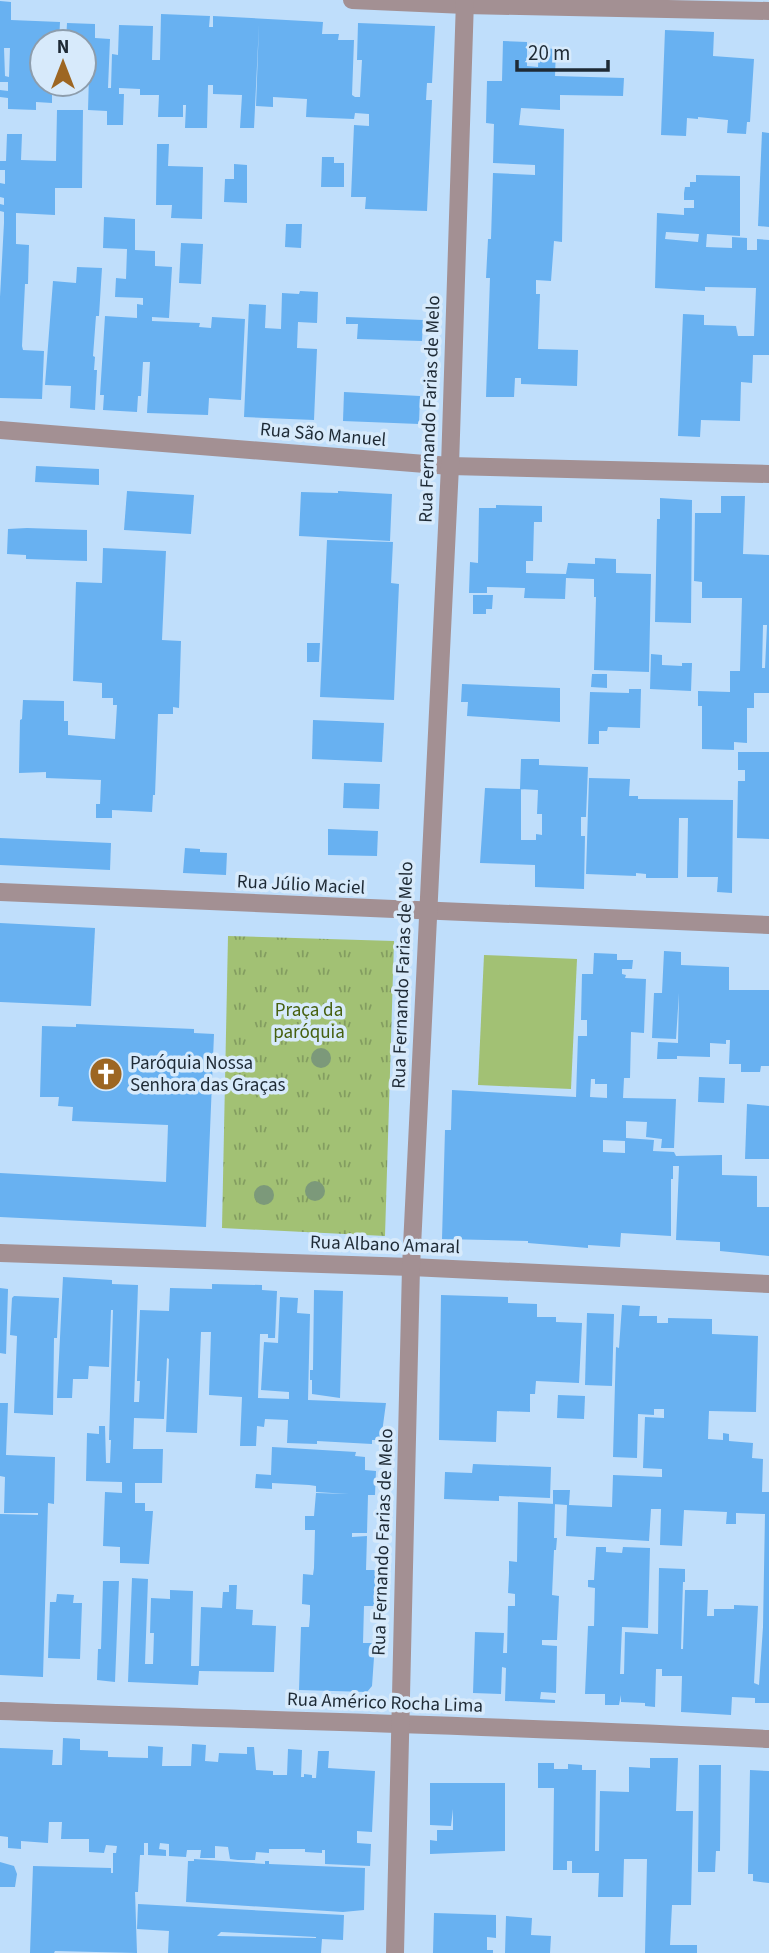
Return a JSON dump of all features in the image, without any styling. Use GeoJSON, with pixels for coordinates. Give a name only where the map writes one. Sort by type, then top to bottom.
{"type":"FeatureCollection","features":[{"type":"Feature","properties":{"kind":"street"},"geometry":{"type":"LineString","coordinates":[[352,0],[769,11]]}},
{"type":"Feature","properties":{"kind":"street","name":"Rua Fernando Farias de Melo"},"geometry":{"type":"LineString","coordinates":[[395,1953],[411,1267],[426,912],[450,466],[465,3]]}},
{"type":"Feature","properties":{"kind":"street","name":"Rua São Manuel"},"geometry":{"type":"LineString","coordinates":[[0,430],[450,466],[769,474]]}},
{"type":"Feature","properties":{"kind":"street","name":"Rua Júlio Maciel"},"geometry":{"type":"LineString","coordinates":[[0,892],[769,925]]}},
{"type":"Feature","properties":{"kind":"street","name":"Rua Albano Amaral"},"geometry":{"type":"LineString","coordinates":[[0,1253],[411,1267],[769,1284]]}},
{"type":"Feature","properties":{"kind":"street","name":"Rua Américo Rocha Lima"},"geometry":{"type":"LineString","coordinates":[[0,1711],[399,1726],[568,1729],[769,1739]]}},
{"type":"Feature","properties":{"kind":"green space","name":"Praça da paróquia"},"geometry":{"type":"Polygon","coordinates":[[[228,936],[394,941],[385,1236],[222,1228],[228,936]]]}},
{"type":"Feature","properties":{"kind":"green space"},"geometry":{"type":"Polygon","coordinates":[[[484,955],[577,959],[571,1089],[478,1085],[484,955]]]}},
{"type":"Feature","properties":{"kind":"building"},"geometry":{"type":"Polygon","coordinates":[[[0,1],[11,2],[11,20],[60,22],[60,28],[28,28],[28,98],[52,98],[52,103],[36,102],[36,110],[8,109],[8,98],[0,97],[0,90],[8,91],[8,82],[0,82],[0,1]],[[4,48],[5,76],[9,77],[10,48],[4,48]]]}},
{"type":"Feature","properties":{"kind":"building"},"geometry":{"type":"Polygon","coordinates":[[[161,14],[210,16],[209,27],[213,27],[213,16],[323,22],[322,34],[339,34],[338,40],[354,40],[352,95],[360,97],[362,60],[357,60],[358,23],[435,26],[432,83],[427,83],[426,100],[432,100],[427,211],[365,209],[366,197],[351,197],[354,125],[369,126],[369,114],[355,113],[354,119],[306,117],[307,99],[273,97],[273,107],[256,106],[259,24],[254,128],[240,128],[242,95],[213,94],[213,85],[208,85],[207,128],[185,128],[186,105],[183,105],[183,117],[158,117],[159,95],[140,95],[140,89],[119,88],[119,94],[124,94],[123,125],[107,125],[107,111],[88,110],[88,98],[98,98],[98,38],[110,39],[108,88],[111,88],[112,54],[118,55],[119,25],[153,26],[152,60],[160,60],[161,14]]]}},
{"type":"Feature","properties":{"kind":"building"},"geometry":{"type":"Polygon","coordinates":[[[67,23],[95,24],[95,28],[67,28],[67,23]]]}},
{"type":"Feature","properties":{"kind":"building"},"geometry":{"type":"Polygon","coordinates":[[[665,30],[714,32],[713,56],[754,59],[750,122],[747,122],[746,134],[727,133],[728,120],[698,117],[687,118],[686,136],[661,135],[665,30]]]}},
{"type":"Feature","properties":{"kind":"building"},"geometry":{"type":"Polygon","coordinates":[[[503,41],[527,42],[527,66],[538,67],[539,48],[556,49],[555,76],[624,78],[623,96],[560,95],[560,110],[521,108],[519,125],[564,129],[562,242],[554,241],[551,281],[536,280],[536,294],[540,294],[538,349],[578,350],[577,386],[521,384],[521,378],[515,378],[514,397],[486,397],[490,278],[486,278],[488,239],[491,239],[493,173],[535,175],[535,165],[493,163],[494,124],[486,123],[487,81],[502,81],[503,41]]]}},
{"type":"Feature","properties":{"kind":"building"},"geometry":{"type":"Polygon","coordinates":[[[57,110],[83,110],[82,188],[55,188],[55,215],[16,213],[16,244],[29,245],[22,346],[23,350],[44,351],[42,399],[0,398],[0,297],[4,212],[0,211],[0,204],[4,205],[4,198],[0,197],[0,183],[5,184],[5,170],[0,170],[0,161],[6,161],[7,134],[22,134],[21,160],[56,161],[57,110]]]}},
{"type":"Feature","properties":{"kind":"building"},"geometry":{"type":"Polygon","coordinates":[[[762,132],[769,133],[769,227],[758,226],[762,132]]]}},
{"type":"Feature","properties":{"kind":"building"},"geometry":{"type":"Polygon","coordinates":[[[157,144],[169,144],[168,166],[203,167],[202,219],[171,218],[172,205],[156,205],[157,144]]]}},
{"type":"Feature","properties":{"kind":"building"},"geometry":{"type":"Polygon","coordinates":[[[322,157],[334,157],[334,163],[344,163],[344,187],[321,187],[322,157]]]}},
{"type":"Feature","properties":{"kind":"building"},"geometry":{"type":"Polygon","coordinates":[[[234,164],[247,165],[247,203],[224,202],[225,179],[234,179],[234,164]]]}},
{"type":"Feature","properties":{"kind":"building"},"geometry":{"type":"Polygon","coordinates":[[[696,175],[740,176],[740,236],[707,234],[706,247],[732,248],[732,237],[747,238],[747,250],[757,250],[757,239],[769,240],[769,355],[753,355],[752,383],[741,382],[740,421],[701,420],[700,437],[678,436],[683,314],[704,315],[704,325],[736,326],[738,336],[754,336],[756,288],[705,287],[705,291],[655,288],[657,213],[684,215],[684,208],[694,208],[694,200],[684,200],[684,193],[685,187],[690,187],[690,182],[696,182],[696,175]],[[666,232],[665,239],[698,242],[699,234],[666,232]]]}},
{"type":"Feature","properties":{"kind":"building"},"geometry":{"type":"Polygon","coordinates":[[[104,217],[135,219],[135,250],[155,251],[155,266],[172,267],[169,318],[152,317],[152,321],[200,323],[199,327],[211,328],[212,317],[245,319],[241,400],[209,398],[208,415],[147,413],[150,362],[143,362],[137,412],[103,410],[104,395],[100,395],[105,316],[137,318],[137,304],[143,305],[143,298],[115,297],[116,278],[126,279],[127,249],[103,248],[104,217]]]}},
{"type":"Feature","properties":{"kind":"building"},"geometry":{"type":"Polygon","coordinates":[[[286,224],[302,224],[301,248],[285,247],[286,224]]]}},
{"type":"Feature","properties":{"kind":"building"},"geometry":{"type":"Polygon","coordinates":[[[181,243],[203,244],[201,284],[179,283],[181,243]]]}},
{"type":"Feature","properties":{"kind":"building"},"geometry":{"type":"Polygon","coordinates":[[[77,267],[102,268],[93,356],[94,370],[97,370],[95,410],[70,408],[71,386],[45,385],[53,281],[76,283],[77,267]]]}},
{"type":"Feature","properties":{"kind":"building"},"geometry":{"type":"Polygon","coordinates":[[[300,291],[318,292],[317,323],[298,322],[297,348],[317,349],[314,420],[244,417],[249,304],[266,305],[265,328],[281,329],[282,293],[299,294],[300,291]]]}},
{"type":"Feature","properties":{"kind":"building"},"geometry":{"type":"Polygon","coordinates":[[[346,317],[423,320],[422,341],[357,339],[358,324],[346,324],[346,317]]]}},
{"type":"Feature","properties":{"kind":"building"},"geometry":{"type":"Polygon","coordinates":[[[344,392],[420,396],[419,424],[343,421],[344,392]]]}},
{"type":"Feature","properties":{"kind":"building"},"geometry":{"type":"Polygon","coordinates":[[[36,466],[99,469],[99,485],[35,482],[36,466]]]}},
{"type":"Feature","properties":{"kind":"building"},"geometry":{"type":"Polygon","coordinates":[[[127,491],[194,495],[191,534],[124,530],[127,491]]]}},
{"type":"Feature","properties":{"kind":"building"},"geometry":{"type":"Polygon","coordinates":[[[301,492],[392,494],[390,541],[299,536],[301,492]]]}},
{"type":"Feature","properties":{"kind":"building"},"geometry":{"type":"Polygon","coordinates":[[[721,496],[745,496],[743,554],[769,555],[769,693],[754,693],[754,708],[747,708],[747,743],[734,742],[734,750],[702,749],[702,706],[698,706],[698,691],[730,692],[730,671],[740,671],[742,598],[702,598],[702,582],[694,581],[695,513],[721,513],[721,496]],[[763,625],[762,668],[765,668],[767,625],[763,625]]]}},
{"type":"Feature","properties":{"kind":"building"},"geometry":{"type":"Polygon","coordinates":[[[660,498],[692,500],[691,623],[655,622],[657,519],[660,519],[660,498]]]}},
{"type":"Feature","properties":{"kind":"building"},"geometry":{"type":"Polygon","coordinates":[[[496,505],[542,506],[542,522],[534,522],[533,561],[526,561],[526,573],[566,574],[568,563],[595,564],[595,558],[616,559],[616,573],[651,574],[649,672],[594,670],[594,579],[566,578],[565,599],[524,598],[525,588],[487,587],[487,593],[469,593],[470,562],[478,563],[479,508],[496,508],[496,505]]]}},
{"type":"Feature","properties":{"kind":"building"},"geometry":{"type":"Polygon","coordinates":[[[8,529],[87,530],[87,561],[26,559],[26,555],[7,554],[8,529]]]}},
{"type":"Feature","properties":{"kind":"building"},"geometry":{"type":"Polygon","coordinates":[[[327,540],[393,542],[391,583],[399,584],[394,700],[320,697],[327,540]]]}},
{"type":"Feature","properties":{"kind":"building"},"geometry":{"type":"Polygon","coordinates":[[[103,548],[166,551],[162,640],[181,641],[179,708],[173,707],[173,714],[158,714],[152,812],[112,810],[112,818],[96,818],[96,804],[100,804],[101,780],[46,778],[46,772],[19,773],[23,700],[64,701],[64,721],[68,721],[68,735],[115,739],[117,705],[113,705],[113,698],[102,698],[102,683],[73,681],[76,582],[102,583],[103,548]]]}},
{"type":"Feature","properties":{"kind":"building"},"geometry":{"type":"Polygon","coordinates":[[[473,595],[493,595],[492,609],[486,609],[486,614],[473,614],[473,595]]]}},
{"type":"Feature","properties":{"kind":"building"},"geometry":{"type":"Polygon","coordinates":[[[307,643],[320,643],[319,662],[307,662],[307,643]]]}},
{"type":"Feature","properties":{"kind":"building"},"geometry":{"type":"Polygon","coordinates":[[[651,654],[662,655],[662,665],[682,666],[682,663],[692,663],[691,691],[650,689],[651,654]]]}},
{"type":"Feature","properties":{"kind":"building"},"geometry":{"type":"Polygon","coordinates":[[[592,674],[607,674],[607,688],[591,687],[592,674]]]}},
{"type":"Feature","properties":{"kind":"building"},"geometry":{"type":"Polygon","coordinates":[[[462,684],[560,688],[560,722],[467,716],[468,702],[461,702],[462,684]]]}},
{"type":"Feature","properties":{"kind":"building"},"geometry":{"type":"Polygon","coordinates":[[[629,689],[641,689],[640,728],[608,727],[607,731],[599,731],[599,744],[588,744],[590,692],[629,693],[629,689]]]}},
{"type":"Feature","properties":{"kind":"building"},"geometry":{"type":"Polygon","coordinates":[[[313,720],[384,723],[382,762],[312,759],[313,720]]]}},
{"type":"Feature","properties":{"kind":"building"},"geometry":{"type":"Polygon","coordinates":[[[738,752],[769,752],[769,839],[737,838],[738,781],[745,781],[745,770],[738,770],[738,752]]]}},
{"type":"Feature","properties":{"kind":"building"},"geometry":{"type":"Polygon","coordinates":[[[521,759],[539,759],[539,765],[588,767],[586,817],[581,817],[581,836],[585,836],[584,889],[535,887],[535,865],[480,863],[485,788],[520,789],[521,759]],[[521,789],[521,840],[536,840],[536,834],[542,835],[542,814],[537,814],[538,790],[521,789]]]}},
{"type":"Feature","properties":{"kind":"building"},"geometry":{"type":"Polygon","coordinates":[[[589,778],[630,779],[629,796],[638,796],[638,799],[733,800],[732,893],[717,892],[718,877],[687,877],[688,818],[679,818],[678,878],[646,878],[646,874],[636,873],[636,876],[586,874],[589,778]]]}},
{"type":"Feature","properties":{"kind":"building"},"geometry":{"type":"Polygon","coordinates":[[[344,783],[380,784],[379,809],[343,808],[344,783]]]}},
{"type":"Feature","properties":{"kind":"building"},"geometry":{"type":"Polygon","coordinates":[[[328,829],[378,831],[377,856],[328,855],[328,829]]]}},
{"type":"Feature","properties":{"kind":"building"},"geometry":{"type":"Polygon","coordinates":[[[0,838],[111,843],[110,870],[0,865],[0,838]]]}},
{"type":"Feature","properties":{"kind":"building"},"geometry":{"type":"Polygon","coordinates":[[[185,848],[200,849],[200,852],[227,853],[226,875],[183,873],[185,848]]]}},
{"type":"Feature","properties":{"kind":"building"},"geometry":{"type":"Polygon","coordinates":[[[0,923],[95,928],[91,1006],[0,1002],[0,923]]]}},
{"type":"Feature","properties":{"kind":"building"},"geometry":{"type":"Polygon","coordinates":[[[664,951],[681,952],[681,965],[729,967],[729,990],[769,990],[769,1066],[761,1066],[760,1072],[741,1072],[741,1064],[729,1064],[730,1040],[726,1040],[726,1044],[710,1043],[710,1057],[677,1056],[677,1059],[657,1059],[658,1042],[678,1043],[679,993],[676,1039],[652,1038],[654,993],[662,993],[664,951]]]}},
{"type":"Feature","properties":{"kind":"building"},"geometry":{"type":"Polygon","coordinates":[[[594,953],[617,954],[617,960],[633,960],[632,969],[622,969],[625,978],[646,979],[644,1033],[631,1032],[630,1078],[624,1078],[623,1098],[676,1099],[674,1148],[661,1148],[662,1139],[646,1137],[647,1122],[626,1121],[626,1138],[654,1140],[653,1151],[674,1152],[676,1156],[722,1155],[722,1175],[757,1176],[757,1207],[769,1207],[769,1256],[720,1251],[720,1242],[676,1240],[679,1166],[673,1166],[671,1179],[671,1236],[621,1233],[620,1247],[588,1245],[588,1248],[528,1241],[442,1239],[445,1130],[451,1130],[452,1090],[576,1097],[578,1036],[587,1036],[587,1020],[581,1020],[582,974],[593,974],[594,953]],[[591,1079],[590,1097],[607,1098],[607,1084],[595,1084],[595,1079],[591,1079]],[[603,1140],[603,1152],[625,1153],[625,1141],[603,1140]]]}},
{"type":"Feature","properties":{"kind":"building"},"geometry":{"type":"Polygon","coordinates":[[[76,1024],[194,1029],[194,1033],[214,1034],[206,1227],[0,1217],[0,1173],[166,1182],[168,1125],[72,1121],[73,1107],[58,1106],[59,1097],[40,1097],[42,1026],[76,1027],[76,1024]]]}},
{"type":"Feature","properties":{"kind":"building"},"geometry":{"type":"Polygon","coordinates":[[[699,1077],[725,1078],[724,1103],[698,1102],[699,1077]]]}},
{"type":"Feature","properties":{"kind":"building"},"geometry":{"type":"Polygon","coordinates":[[[747,1104],[769,1106],[769,1159],[745,1159],[747,1104]]]}},
{"type":"Feature","properties":{"kind":"building"},"geometry":{"type":"Polygon","coordinates":[[[63,1277],[112,1280],[112,1284],[138,1285],[134,1402],[139,1402],[140,1381],[137,1381],[140,1310],[169,1311],[170,1288],[212,1289],[212,1284],[262,1285],[262,1290],[277,1291],[275,1338],[260,1334],[258,1398],[289,1399],[289,1392],[261,1390],[264,1342],[278,1343],[280,1297],[298,1298],[297,1313],[310,1314],[308,1400],[386,1403],[381,1440],[372,1440],[372,1444],[317,1441],[317,1444],[287,1443],[288,1420],[265,1419],[264,1427],[257,1426],[256,1446],[240,1446],[242,1397],[209,1395],[211,1332],[201,1332],[197,1433],[166,1432],[167,1358],[164,1419],[134,1418],[133,1449],[163,1449],[162,1483],[135,1483],[135,1503],[145,1503],[145,1511],[153,1511],[149,1564],[120,1563],[120,1547],[103,1546],[105,1492],[122,1493],[122,1482],[86,1481],[87,1433],[99,1434],[99,1426],[105,1426],[106,1463],[110,1463],[113,1310],[109,1367],[89,1366],[88,1379],[73,1379],[72,1398],[57,1398],[63,1277]]]}},
{"type":"Feature","properties":{"kind":"building"},"geometry":{"type":"Polygon","coordinates":[[[0,1288],[8,1289],[6,1354],[0,1353],[0,1288]]]}},
{"type":"Feature","properties":{"kind":"building"},"geometry":{"type":"Polygon","coordinates":[[[314,1290],[343,1291],[340,1398],[312,1394],[310,1370],[313,1370],[314,1290]]]}},
{"type":"Feature","properties":{"kind":"building"},"geometry":{"type":"Polygon","coordinates":[[[441,1295],[508,1297],[508,1303],[537,1304],[537,1317],[556,1317],[556,1322],[582,1323],[579,1383],[536,1381],[535,1394],[530,1394],[530,1412],[497,1411],[496,1442],[439,1440],[441,1295]]]}},
{"type":"Feature","properties":{"kind":"building"},"geometry":{"type":"Polygon","coordinates":[[[14,1296],[59,1298],[57,1338],[54,1338],[53,1415],[14,1413],[17,1336],[10,1335],[14,1296]]]}},
{"type":"Feature","properties":{"kind":"building"},"geometry":{"type":"Polygon","coordinates":[[[622,1305],[640,1306],[639,1316],[657,1316],[657,1323],[668,1323],[668,1318],[712,1319],[712,1334],[758,1336],[756,1412],[709,1411],[708,1439],[723,1440],[723,1433],[729,1434],[729,1441],[753,1443],[752,1458],[763,1459],[762,1492],[769,1492],[769,1703],[755,1703],[755,1698],[732,1697],[731,1715],[681,1712],[682,1676],[662,1676],[662,1669],[656,1669],[655,1707],[645,1706],[645,1703],[621,1702],[621,1695],[619,1705],[605,1705],[605,1694],[585,1694],[588,1626],[594,1626],[595,1588],[588,1587],[588,1580],[594,1580],[596,1547],[606,1547],[606,1552],[622,1553],[623,1547],[650,1548],[648,1628],[622,1627],[620,1674],[624,1674],[625,1632],[658,1634],[659,1568],[685,1569],[681,1649],[685,1590],[708,1590],[707,1616],[714,1616],[714,1609],[734,1609],[734,1605],[758,1606],[754,1683],[759,1685],[765,1514],[736,1513],[736,1524],[726,1524],[727,1512],[684,1510],[682,1546],[660,1545],[661,1509],[651,1509],[649,1541],[566,1536],[567,1505],[553,1504],[553,1490],[570,1490],[569,1505],[612,1507],[613,1475],[662,1477],[662,1469],[643,1468],[645,1417],[664,1418],[664,1409],[654,1409],[654,1415],[638,1414],[637,1458],[613,1457],[616,1347],[619,1348],[622,1305]]]}},
{"type":"Feature","properties":{"kind":"building"},"geometry":{"type":"Polygon","coordinates":[[[587,1313],[614,1314],[612,1386],[585,1385],[587,1313]]]}},
{"type":"Feature","properties":{"kind":"building"},"geometry":{"type":"Polygon","coordinates":[[[558,1395],[585,1396],[584,1419],[557,1418],[558,1395]]]}},
{"type":"Feature","properties":{"kind":"building"},"geometry":{"type":"Polygon","coordinates":[[[0,1403],[8,1403],[6,1455],[55,1457],[54,1504],[48,1503],[43,1677],[0,1675],[0,1514],[38,1513],[4,1513],[5,1477],[0,1476],[0,1403]]]}},
{"type":"Feature","properties":{"kind":"building"},"geometry":{"type":"Polygon","coordinates":[[[272,1447],[356,1452],[355,1456],[365,1457],[365,1470],[376,1471],[375,1495],[368,1495],[367,1533],[352,1533],[352,1537],[367,1536],[366,1570],[377,1570],[376,1606],[364,1606],[363,1643],[375,1643],[372,1686],[367,1692],[299,1690],[301,1627],[309,1627],[310,1615],[310,1605],[302,1604],[303,1574],[313,1575],[314,1568],[315,1530],[305,1530],[305,1516],[314,1516],[316,1493],[349,1494],[316,1492],[316,1486],[309,1485],[272,1483],[272,1489],[255,1488],[256,1474],[271,1475],[272,1447]]]}},
{"type":"Feature","properties":{"kind":"building"},"geometry":{"type":"Polygon","coordinates":[[[473,1464],[551,1467],[550,1498],[499,1496],[499,1501],[444,1499],[445,1472],[472,1473],[473,1464]]]}},
{"type":"Feature","properties":{"kind":"building"},"geometry":{"type":"Polygon","coordinates":[[[518,1502],[555,1504],[554,1538],[557,1538],[552,1595],[559,1596],[557,1640],[542,1640],[542,1645],[557,1646],[556,1693],[541,1692],[540,1699],[555,1700],[555,1703],[505,1701],[506,1668],[502,1667],[501,1694],[473,1693],[475,1632],[504,1633],[503,1653],[507,1653],[508,1606],[515,1606],[515,1594],[508,1593],[509,1561],[517,1562],[518,1502]]]}},
{"type":"Feature","properties":{"kind":"building"},"geometry":{"type":"Polygon","coordinates":[[[132,1578],[148,1579],[145,1664],[153,1664],[151,1598],[170,1599],[170,1590],[193,1591],[191,1666],[199,1666],[201,1607],[222,1608],[223,1592],[229,1592],[229,1585],[237,1585],[236,1609],[253,1610],[252,1625],[276,1626],[274,1672],[199,1671],[198,1685],[128,1682],[132,1578]]]}},
{"type":"Feature","properties":{"kind":"building"},"geometry":{"type":"Polygon","coordinates":[[[103,1581],[119,1581],[115,1682],[97,1680],[98,1649],[101,1649],[103,1581]]]}},
{"type":"Feature","properties":{"kind":"building"},"geometry":{"type":"Polygon","coordinates":[[[57,1594],[74,1595],[73,1603],[82,1603],[80,1659],[48,1658],[50,1602],[56,1602],[57,1594]]]}},
{"type":"Feature","properties":{"kind":"building"},"geometry":{"type":"Polygon","coordinates":[[[63,1738],[80,1739],[80,1750],[108,1751],[108,1757],[148,1758],[148,1746],[163,1747],[162,1766],[191,1766],[192,1744],[206,1745],[205,1761],[218,1762],[219,1753],[247,1754],[247,1747],[254,1747],[256,1770],[273,1771],[273,1775],[287,1775],[288,1749],[302,1750],[301,1777],[304,1777],[304,1774],[312,1775],[312,1778],[316,1778],[318,1751],[329,1751],[328,1768],[375,1771],[372,1832],[357,1831],[357,1843],[371,1844],[370,1866],[325,1864],[325,1850],[322,1850],[322,1853],[305,1852],[305,1849],[269,1849],[269,1853],[256,1852],[255,1860],[238,1860],[230,1859],[228,1847],[215,1846],[215,1858],[200,1858],[201,1850],[187,1850],[186,1857],[169,1856],[169,1844],[160,1843],[159,1849],[166,1850],[166,1856],[148,1855],[148,1843],[144,1843],[144,1855],[140,1855],[138,1892],[135,1892],[137,1953],[30,1953],[33,1866],[111,1868],[113,1873],[113,1853],[116,1853],[117,1846],[106,1845],[104,1853],[89,1852],[89,1839],[61,1839],[62,1822],[49,1822],[48,1843],[21,1841],[21,1849],[8,1848],[8,1837],[0,1836],[0,1748],[53,1750],[52,1765],[62,1765],[63,1738]]]}},
{"type":"Feature","properties":{"kind":"building"},"geometry":{"type":"Polygon","coordinates":[[[650,1758],[678,1758],[676,1811],[693,1811],[691,1905],[672,1905],[670,1945],[697,1945],[697,1953],[645,1953],[647,1859],[624,1859],[623,1897],[598,1897],[599,1873],[572,1873],[572,1861],[567,1861],[567,1870],[553,1870],[554,1788],[538,1788],[538,1763],[554,1763],[554,1769],[568,1769],[568,1764],[582,1765],[582,1770],[596,1770],[595,1851],[599,1851],[600,1791],[629,1792],[629,1767],[650,1768],[650,1758]]]}},
{"type":"Feature","properties":{"kind":"building"},"geometry":{"type":"Polygon","coordinates":[[[699,1765],[721,1765],[720,1851],[716,1851],[715,1872],[698,1872],[699,1765]]]}},
{"type":"Feature","properties":{"kind":"building"},"geometry":{"type":"Polygon","coordinates":[[[750,1770],[769,1771],[769,1883],[753,1881],[753,1874],[748,1874],[750,1770]]]}},
{"type":"Feature","properties":{"kind":"building"},"geometry":{"type":"Polygon","coordinates":[[[430,1783],[505,1783],[505,1851],[430,1854],[430,1840],[437,1841],[437,1830],[453,1830],[453,1809],[451,1826],[430,1825],[430,1783]]]}},
{"type":"Feature","properties":{"kind":"building"},"geometry":{"type":"Polygon","coordinates":[[[194,1859],[365,1868],[364,1910],[343,1912],[186,1902],[188,1861],[194,1859]]]}},
{"type":"Feature","properties":{"kind":"building"},"geometry":{"type":"Polygon","coordinates":[[[0,1862],[14,1866],[17,1874],[15,1887],[0,1887],[0,1862]]]}},
{"type":"Feature","properties":{"kind":"building"},"geometry":{"type":"Polygon","coordinates":[[[138,1904],[344,1915],[343,1940],[322,1939],[321,1953],[168,1953],[169,1931],[137,1929],[138,1904]],[[221,1932],[217,1936],[316,1938],[221,1932]]]}},
{"type":"Feature","properties":{"kind":"building"},"geometry":{"type":"Polygon","coordinates":[[[434,1913],[496,1915],[496,1938],[487,1937],[487,1950],[493,1950],[493,1953],[433,1953],[434,1913]]]}},
{"type":"Feature","properties":{"kind":"building"},"geometry":{"type":"Polygon","coordinates":[[[506,1916],[532,1918],[531,1935],[551,1936],[550,1953],[505,1953],[506,1916]]]}},
{"type":"Feature","properties":{"kind":"place","name":"Paróquia Nossa Senhora das Graças"},"geometry":{"type":"Point","coordinates":[106,1074]}}]}
